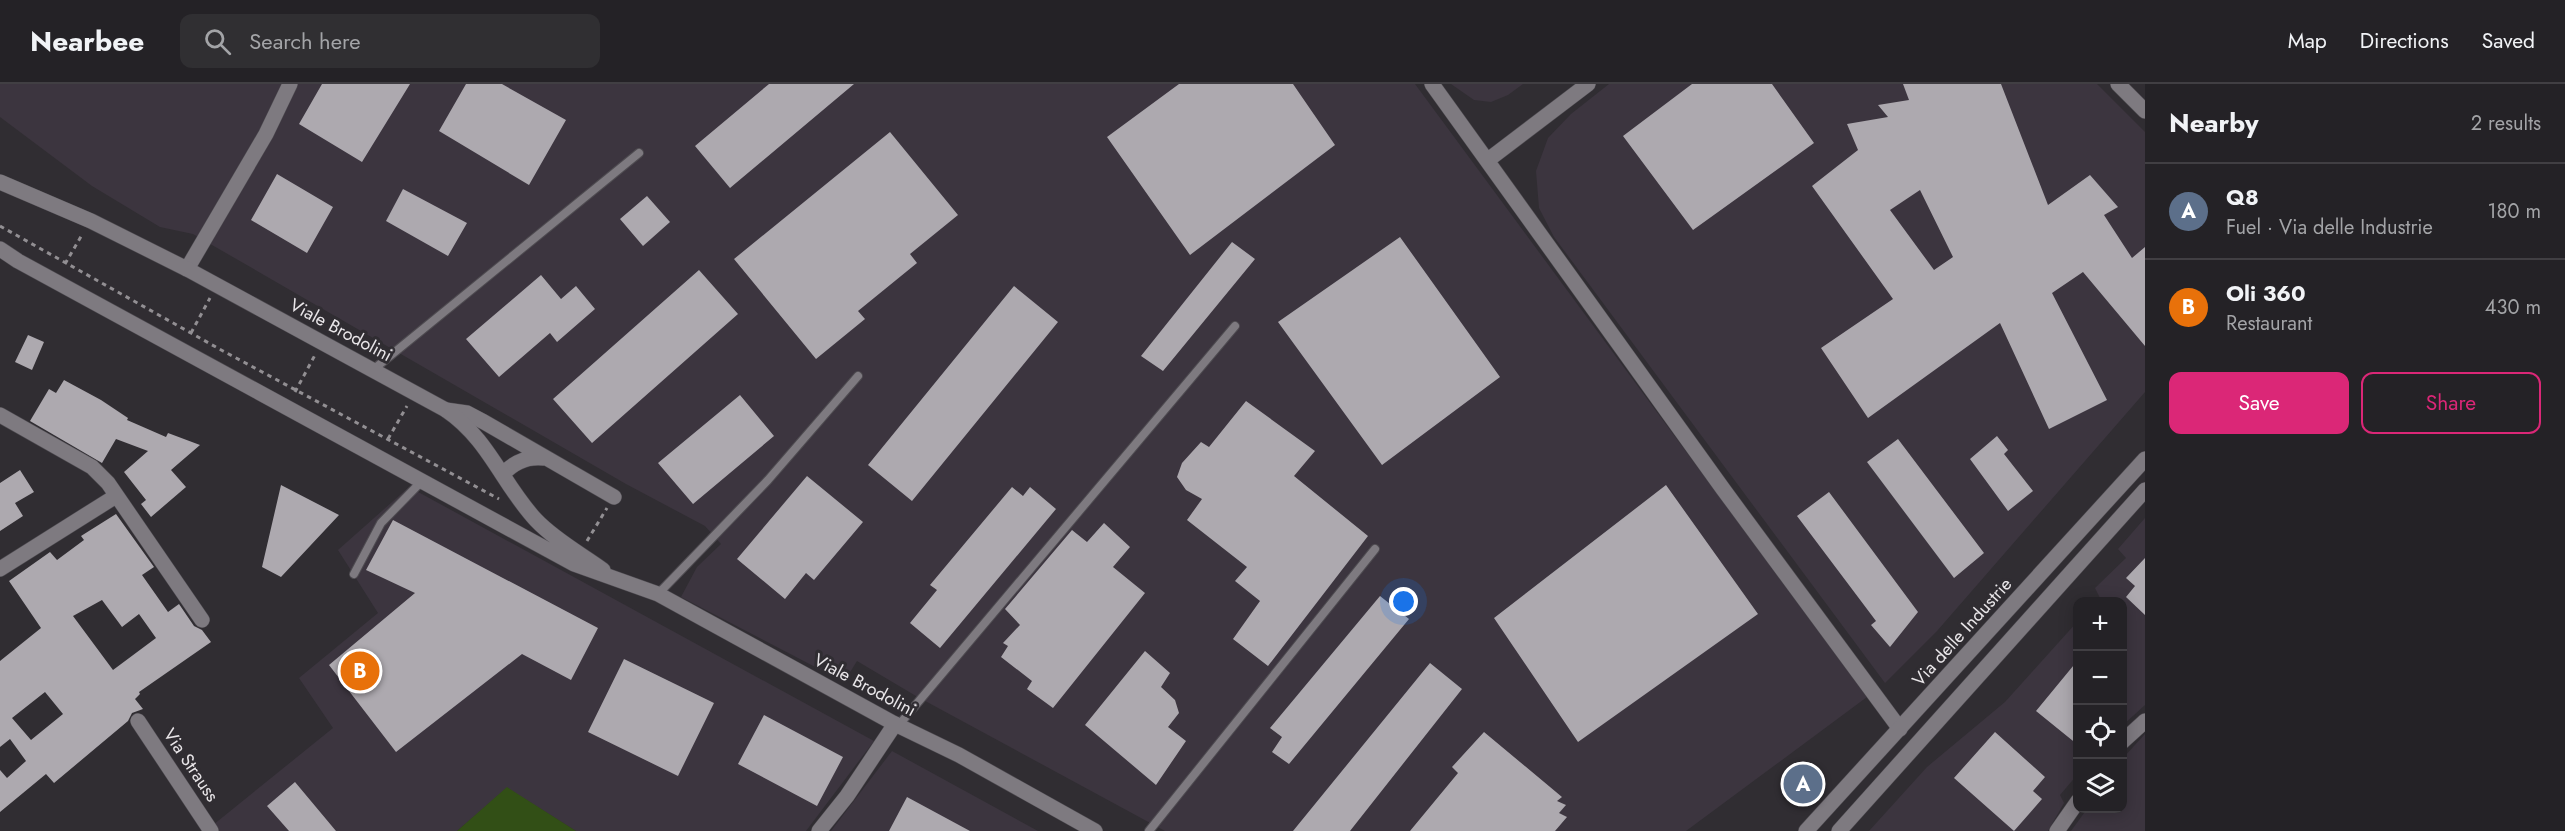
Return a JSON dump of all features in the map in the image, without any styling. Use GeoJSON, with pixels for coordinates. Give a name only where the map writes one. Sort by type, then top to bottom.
{"type":"FeatureCollection","features":[{"type":"Feature","properties":{"kind":"street"},"geometry":{"type":"LineString","coordinates":[[187,269],[266,134],[290,84]]}},
{"type":"Feature","properties":{"kind":"street"},"geometry":{"type":"LineString","coordinates":[[1432,84],[1723,489],[1900,729]]}},
{"type":"Feature","properties":{"kind":"street"},"geometry":{"type":"LineString","coordinates":[[1488,160],[1588,84]]}},
{"type":"Feature","properties":{"kind":"street"},"geometry":{"type":"LineString","coordinates":[[2118,84],[2145,111]]}},
{"type":"Feature","properties":{"kind":"street","name":"Viale Brodolini"},"geometry":{"type":"LineString","coordinates":[[0,182],[91,221],[187,269],[322,344],[415,391],[446,410],[460,420],[482,444],[537,521],[615,579]]}},
{"type":"Feature","properties":{"kind":"street","name":"Viale Brodolini"},"geometry":{"type":"LineString","coordinates":[[0,249],[18,261],[574,564],[658,594],[1095,831]]}},
{"type":"Feature","properties":{"kind":"street"},"geometry":{"type":"LineString","coordinates":[[0,258],[18,261]]}},
{"type":"Feature","properties":{"kind":"street"},"geometry":{"type":"LineString","coordinates":[[446,410],[467,413],[614,497]]}},
{"type":"Feature","properties":{"kind":"street"},"geometry":{"type":"LineString","coordinates":[[0,415],[92,467],[108,483],[202,620]]}},
{"type":"Feature","properties":{"kind":"street"},"geometry":{"type":"LineString","coordinates":[[503,474],[518,461],[536,457],[544,458]]}},
{"type":"Feature","properties":{"kind":"street","name":"Via delle Industrie"},"geometry":{"type":"LineString","coordinates":[[1806,831],[2145,459]]}},
{"type":"Feature","properties":{"kind":"street"},"geometry":{"type":"LineString","coordinates":[[1839,831],[2145,490]]}},
{"type":"Feature","properties":{"kind":"street"},"geometry":{"type":"LineString","coordinates":[[0,569],[116,496]]}},
{"type":"Feature","properties":{"kind":"street","name":"Via Strauss"},"geometry":{"type":"LineString","coordinates":[[138,721],[211,831]]}},
{"type":"Feature","properties":{"kind":"street"},"geometry":{"type":"LineString","coordinates":[[2127,737],[2145,721]]}},
{"type":"Feature","properties":{"kind":"street"},"geometry":{"type":"LineString","coordinates":[[819,831],[847,796],[897,725]]}},
{"type":"Feature","properties":{"kind":"street"},"geometry":{"type":"LineString","coordinates":[[2057,831],[2073,808]]}},
{"type":"Feature","properties":{"kind":"lane"},"geometry":{"type":"LineString","coordinates":[[374,369],[639,153]]}},
{"type":"Feature","properties":{"kind":"lane"},"geometry":{"type":"LineString","coordinates":[[897,725],[1234,326]]}},
{"type":"Feature","properties":{"kind":"lane"},"geometry":{"type":"LineString","coordinates":[[658,594],[768,480],[858,376]]}},
{"type":"Feature","properties":{"kind":"lane"},"geometry":{"type":"LineString","coordinates":[[354,574],[381,523],[421,482]]}},
{"type":"Feature","properties":{"kind":"lane"},"geometry":{"type":"LineString","coordinates":[[1149,831],[1375,549]]}},
{"type":"Feature","properties":{"kind":"path"},"geometry":{"type":"LineString","coordinates":[[54,280],[91,221]]}},
{"type":"Feature","properties":{"kind":"path"},"geometry":{"type":"LineString","coordinates":[[0,226],[191,333],[503,501]]}},
{"type":"Feature","properties":{"kind":"path"},"geometry":{"type":"LineString","coordinates":[[191,333],[217,286]]}},
{"type":"Feature","properties":{"kind":"path"},"geometry":{"type":"LineString","coordinates":[[302,379],[322,344]]}},
{"type":"Feature","properties":{"kind":"path"},"geometry":{"type":"LineString","coordinates":[[388,439],[415,391]]}},
{"type":"Feature","properties":{"kind":"path"},"geometry":{"type":"LineString","coordinates":[[580,553],[614,497]]}},
{"type":"Feature","properties":{"kind":"shaded area"},"geometry":{"type":"Polygon","coordinates":[[[0,84],[1415,84],[1867,697],[1686,831],[1165,831],[916,696],[857,661],[844,682],[681,597],[697,567],[721,544],[705,526],[626,484],[193,234],[160,227],[92,186],[0,117],[0,84]]]}},
{"type":"Feature","properties":{"kind":"shaded area"},"geometry":{"type":"Polygon","coordinates":[[[1451,84],[1523,84],[1508,95],[1491,102],[1474,100],[1451,84]]]}},
{"type":"Feature","properties":{"kind":"shaded area"},"geometry":{"type":"Polygon","coordinates":[[[1609,84],[2097,84],[2145,132],[2145,392],[1937,631],[1885,683],[1554,237],[1539,208],[1536,171],[1548,138],[1571,114],[1609,84]]]}},
{"type":"Feature","properties":{"kind":"shaded area"},"geometry":{"type":"Polygon","coordinates":[[[409,487],[874,741],[806,831],[576,831],[507,788],[457,831],[217,831],[213,825],[333,728],[299,678],[378,613],[338,550],[409,487]]]}},
{"type":"Feature","properties":{"kind":"shaded area"},"geometry":{"type":"Polygon","coordinates":[[[2145,518],[2145,705],[2127,721],[2127,597],[2100,597],[2095,588],[2126,558],[2118,549],[2145,518]]]}},
{"type":"Feature","properties":{"kind":"shaded area"},"geometry":{"type":"Polygon","coordinates":[[[2073,626],[2073,780],[2060,795],[2064,803],[2048,831],[1869,831],[1927,767],[2005,702],[2073,626]]]}},
{"type":"Feature","properties":{"kind":"shaded area"},"geometry":{"type":"Polygon","coordinates":[[[2145,734],[2145,831],[2071,831],[2084,813],[2127,813],[2127,754],[2145,734]]]}},
{"type":"Feature","properties":{"kind":"shaded area"},"geometry":{"type":"Polygon","coordinates":[[[892,751],[1038,831],[831,831],[892,751]]]}},
{"type":"Feature","properties":{"kind":"green space"},"geometry":{"type":"Polygon","coordinates":[[[507,787],[576,831],[457,831],[507,787]]]}},
{"type":"Feature","properties":{"kind":"building"},"geometry":{"type":"Polygon","coordinates":[[[322,84],[410,84],[362,162],[299,124],[322,84]]]}},
{"type":"Feature","properties":{"kind":"building"},"geometry":{"type":"Polygon","coordinates":[[[466,84],[502,84],[566,120],[529,185],[439,131],[466,84]]]}},
{"type":"Feature","properties":{"kind":"building"},"geometry":{"type":"Polygon","coordinates":[[[769,84],[854,84],[730,188],[695,146],[769,84]]]}},
{"type":"Feature","properties":{"kind":"building"},"geometry":{"type":"Polygon","coordinates":[[[1179,84],[1293,84],[1335,145],[1190,255],[1107,137],[1179,84]]]}},
{"type":"Feature","properties":{"kind":"building"},"geometry":{"type":"Polygon","coordinates":[[[1692,84],[1772,84],[1814,143],[1693,230],[1623,136],[1692,84]]]}},
{"type":"Feature","properties":{"kind":"building"},"geometry":{"type":"Polygon","coordinates":[[[1903,84],[2001,84],[2048,205],[2090,175],[2118,207],[2104,215],[2132,258],[2145,247],[2145,346],[2083,272],[2052,293],[2107,400],[2049,429],[2000,323],[1868,418],[1821,348],[1893,299],[1812,186],[1858,150],[1847,124],[1888,117],[1878,105],[1909,100],[1903,84]],[[1920,190],[1890,210],[1934,270],[1953,257],[1920,190]]]}},
{"type":"Feature","properties":{"kind":"building"},"geometry":{"type":"Polygon","coordinates":[[[890,132],[958,215],[910,254],[917,263],[858,311],[865,319],[816,359],[734,259],[890,132]]]}},
{"type":"Feature","properties":{"kind":"building"},"geometry":{"type":"Polygon","coordinates":[[[277,174],[333,207],[307,253],[251,220],[277,174]]]}},
{"type":"Feature","properties":{"kind":"building"},"geometry":{"type":"Polygon","coordinates":[[[403,189],[467,223],[448,256],[386,221],[403,189]]]}},
{"type":"Feature","properties":{"kind":"building"},"geometry":{"type":"Polygon","coordinates":[[[647,196],[670,222],[643,246],[620,219],[647,196]]]}},
{"type":"Feature","properties":{"kind":"building"},"geometry":{"type":"Polygon","coordinates":[[[1400,237],[1500,377],[1382,465],[1278,322],[1400,237]]]}},
{"type":"Feature","properties":{"kind":"building"},"geometry":{"type":"Polygon","coordinates":[[[1232,242],[1255,259],[1163,371],[1141,356],[1232,242]]]}},
{"type":"Feature","properties":{"kind":"building"},"geometry":{"type":"Polygon","coordinates":[[[699,270],[738,314],[592,443],[553,399],[699,270]]]}},
{"type":"Feature","properties":{"kind":"building"},"geometry":{"type":"Polygon","coordinates":[[[541,275],[561,299],[576,286],[595,309],[557,342],[550,333],[499,377],[466,339],[541,275]]]}},
{"type":"Feature","properties":{"kind":"building"},"geometry":{"type":"Polygon","coordinates":[[[1014,286],[1058,322],[912,501],[868,465],[1014,286]]]}},
{"type":"Feature","properties":{"kind":"building"},"geometry":{"type":"Polygon","coordinates":[[[28,335],[44,342],[32,370],[15,362],[28,335]]]}},
{"type":"Feature","properties":{"kind":"building"},"geometry":{"type":"Polygon","coordinates":[[[64,380],[101,400],[128,418],[127,420],[166,437],[168,433],[200,445],[171,470],[186,487],[151,517],[141,504],[146,500],[124,472],[148,451],[116,439],[102,463],[30,421],[49,389],[56,393],[64,380]]]}},
{"type":"Feature","properties":{"kind":"building"},"geometry":{"type":"Polygon","coordinates":[[[740,395],[774,436],[693,504],[658,463],[740,395]]]}},
{"type":"Feature","properties":{"kind":"building"},"geometry":{"type":"Polygon","coordinates":[[[1246,401],[1315,451],[1294,476],[1368,536],[1268,666],[1233,639],[1260,601],[1235,581],[1247,567],[1187,520],[1202,499],[1186,490],[1177,477],[1182,463],[1201,442],[1209,447],[1246,401]]]}},
{"type":"Feature","properties":{"kind":"building"},"geometry":{"type":"Polygon","coordinates":[[[1997,436],[2008,450],[2004,454],[2033,491],[2008,511],[1970,459],[1997,436]]]}},
{"type":"Feature","properties":{"kind":"building"},"geometry":{"type":"Polygon","coordinates":[[[1898,439],[1984,553],[1954,578],[1867,462],[1898,439]]]}},
{"type":"Feature","properties":{"kind":"building"},"geometry":{"type":"Polygon","coordinates":[[[20,470],[34,492],[15,503],[23,516],[0,531],[0,483],[20,470]]]}},
{"type":"Feature","properties":{"kind":"building"},"geometry":{"type":"Polygon","coordinates":[[[807,476],[863,522],[814,580],[806,573],[785,599],[737,559],[807,476]]]}},
{"type":"Feature","properties":{"kind":"building"},"geometry":{"type":"Polygon","coordinates":[[[281,485],[339,515],[281,577],[262,567],[281,485]]]}},
{"type":"Feature","properties":{"kind":"building"},"geometry":{"type":"Polygon","coordinates":[[[1666,485],[1758,614],[1578,742],[1494,618],[1666,485]]]}},
{"type":"Feature","properties":{"kind":"building"},"geometry":{"type":"Polygon","coordinates":[[[1012,487],[1023,496],[1030,487],[1056,509],[940,648],[910,623],[937,590],[930,585],[1012,487]]]}},
{"type":"Feature","properties":{"kind":"building"},"geometry":{"type":"Polygon","coordinates":[[[1829,492],[1918,612],[1890,647],[1871,625],[1876,621],[1797,516],[1829,492]]]}},
{"type":"Feature","properties":{"kind":"building"},"geometry":{"type":"Polygon","coordinates":[[[116,514],[154,567],[142,575],[168,612],[179,604],[194,626],[202,630],[211,642],[139,692],[140,694],[135,699],[143,709],[132,713],[128,721],[54,783],[46,774],[0,812],[0,770],[7,778],[26,761],[10,739],[0,747],[0,661],[41,628],[9,581],[50,552],[57,560],[84,540],[81,536],[116,514]],[[102,600],[73,616],[113,670],[156,638],[139,614],[122,627],[102,600]],[[45,692],[12,718],[31,740],[63,714],[45,692]]]}},
{"type":"Feature","properties":{"kind":"building"},"geometry":{"type":"Polygon","coordinates":[[[393,520],[598,628],[571,680],[522,654],[396,752],[329,665],[415,593],[366,570],[393,520]]]}},
{"type":"Feature","properties":{"kind":"building"},"geometry":{"type":"Polygon","coordinates":[[[1104,523],[1130,547],[1113,567],[1145,593],[1053,708],[1027,689],[1032,681],[1001,657],[1008,646],[1003,643],[1020,625],[1005,609],[1072,530],[1087,542],[1104,523]]]}},
{"type":"Feature","properties":{"kind":"building"},"geometry":{"type":"Polygon","coordinates":[[[2145,558],[2145,615],[2126,597],[2135,586],[2126,578],[2145,558]]]}},
{"type":"Feature","properties":{"kind":"building"},"geometry":{"type":"Polygon","coordinates":[[[1380,596],[1409,619],[1289,764],[1272,752],[1282,737],[1270,728],[1380,596]]]}},
{"type":"Feature","properties":{"kind":"building"},"geometry":{"type":"Polygon","coordinates":[[[1145,651],[1170,673],[1161,687],[1175,700],[1179,713],[1168,727],[1186,741],[1156,785],[1085,725],[1145,651]]]}},
{"type":"Feature","properties":{"kind":"building"},"geometry":{"type":"Polygon","coordinates":[[[624,659],[714,703],[678,776],[588,732],[624,659]]]}},
{"type":"Feature","properties":{"kind":"building"},"geometry":{"type":"Polygon","coordinates":[[[1430,663],[1462,689],[1350,831],[1293,831],[1430,663]]]}},
{"type":"Feature","properties":{"kind":"building"},"geometry":{"type":"Polygon","coordinates":[[[2073,666],[2073,741],[2036,711],[2073,666]]]}},
{"type":"Feature","properties":{"kind":"building"},"geometry":{"type":"Polygon","coordinates":[[[764,715],[843,757],[817,806],[738,764],[764,715]]]}},
{"type":"Feature","properties":{"kind":"building"},"geometry":{"type":"Polygon","coordinates":[[[1484,732],[1562,797],[1557,801],[1566,805],[1559,813],[1567,817],[1555,831],[1410,831],[1458,773],[1452,767],[1484,732]]]}},
{"type":"Feature","properties":{"kind":"building"},"geometry":{"type":"Polygon","coordinates":[[[1995,732],[2045,777],[2033,791],[2042,799],[2014,831],[1954,778],[1995,732]]]}},
{"type":"Feature","properties":{"kind":"building"},"geometry":{"type":"Polygon","coordinates":[[[295,782],[336,831],[289,831],[267,806],[295,782]]]}},
{"type":"Feature","properties":{"kind":"building"},"geometry":{"type":"Polygon","coordinates":[[[907,797],[970,831],[889,831],[907,797]]]}},
{"type":"Feature","properties":{"kind":"place","name":"Oli 360"},"geometry":{"type":"Point","coordinates":[360,671]}},
{"type":"Feature","properties":{"kind":"place","name":"Q8"},"geometry":{"type":"Point","coordinates":[1803,784]}}]}
